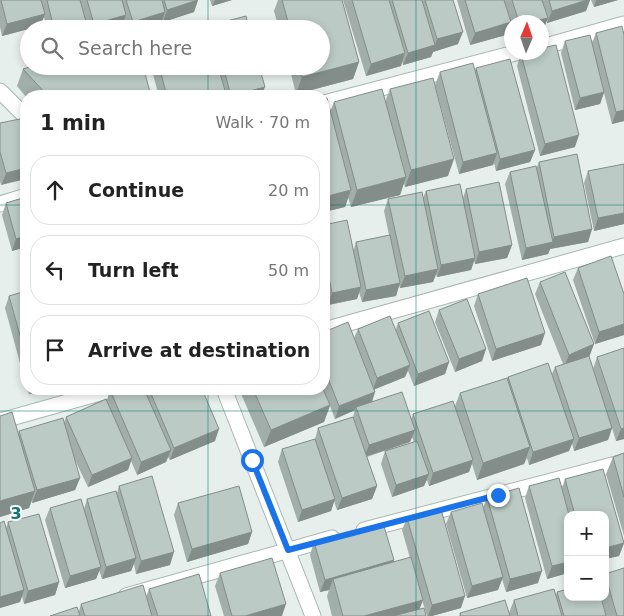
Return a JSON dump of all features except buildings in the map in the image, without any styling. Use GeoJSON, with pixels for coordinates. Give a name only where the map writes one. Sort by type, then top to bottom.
{"type":"FeatureCollection","features":[{"type":"Feature","properties":{"kind":"street"},"geometry":{"type":"LineString","coordinates":[[549,45],[624,24]]}},
{"type":"Feature","properties":{"kind":"street"},"geometry":{"type":"LineString","coordinates":[[330,101],[504,56]]}},
{"type":"Feature","properties":{"kind":"street"},"geometry":{"type":"LineString","coordinates":[[0,91],[20,111]]}},
{"type":"Feature","properties":{"kind":"street"},"geometry":{"type":"LineString","coordinates":[[0,204],[20,198]]}},
{"type":"Feature","properties":{"kind":"street"},"geometry":{"type":"LineString","coordinates":[[330,328],[624,246]]}},
{"type":"Feature","properties":{"kind":"street"},"geometry":{"type":"LineString","coordinates":[[0,421],[93,395]]}},
{"type":"Feature","properties":{"kind":"street"},"geometry":{"type":"LineString","coordinates":[[226,395],[313,616]]}},
{"type":"Feature","properties":{"kind":"street"},"geometry":{"type":"LineString","coordinates":[[112,600],[288,550],[624,462]]}},
{"type":"Feature","properties":{"kind":"route"},"geometry":{"type":"LineString","coordinates":[[252,460],[288,550],[498,495]]}}]}
